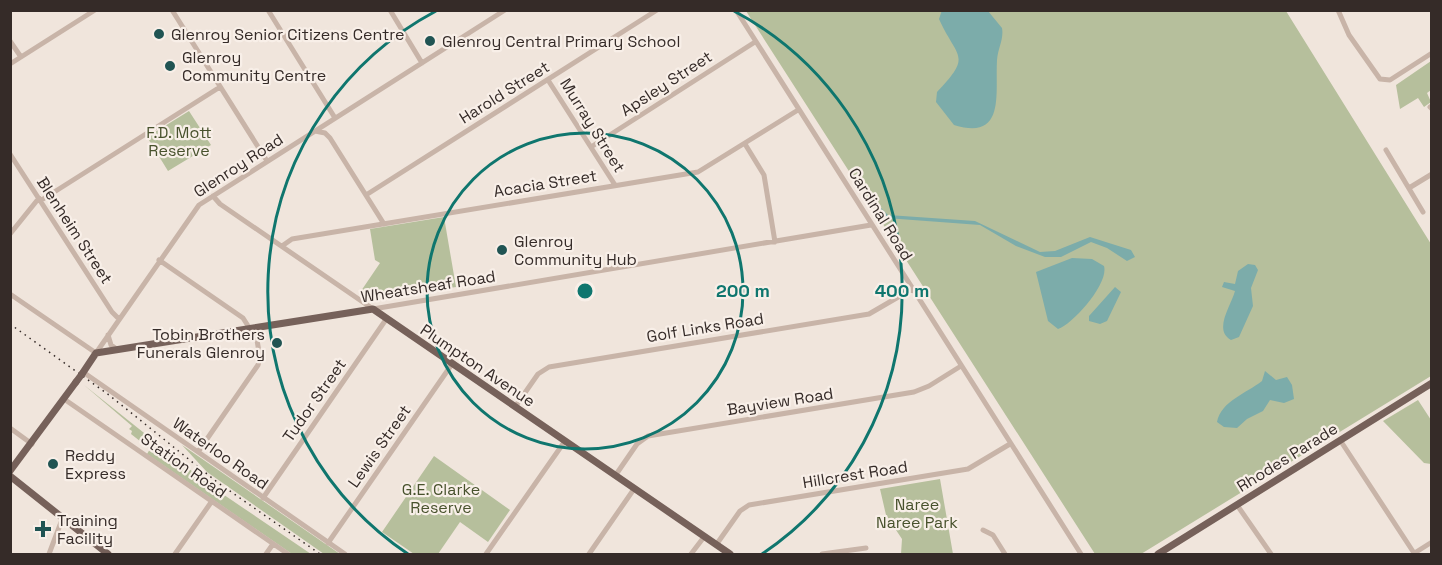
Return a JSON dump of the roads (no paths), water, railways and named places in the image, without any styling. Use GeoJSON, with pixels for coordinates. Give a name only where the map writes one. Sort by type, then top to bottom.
{"type":"FeatureCollection","features":[{"type":"Feature","properties":{"kind":"main road","name":"Plumpton Avenue"},"geometry":{"type":"LineString","coordinates":[[373,309],[730,555]]}},
{"type":"Feature","properties":{"kind":"main road","name":"Wheatsheaf Road"},"geometry":{"type":"LineString","coordinates":[[96,353],[373,309]]}},
{"type":"Feature","properties":{"kind":"main road","name":"Glenroy Road"},"geometry":{"type":"LineString","coordinates":[[10,471],[32,444],[96,353]]}},
{"type":"Feature","properties":{"kind":"main road","name":"Rhodes Parade"},"geometry":{"type":"LineString","coordinates":[[1158,555],[1431,383]]}},
{"type":"Feature","properties":{"kind":"main road"},"geometry":{"type":"LineString","coordinates":[[10,476],[108,555]]}},
{"type":"Feature","properties":{"kind":"street"},"geometry":{"type":"LineString","coordinates":[[10,64],[95,10]]}},
{"type":"Feature","properties":{"kind":"street"},"geometry":{"type":"LineString","coordinates":[[172,10],[267,161]]}},
{"type":"Feature","properties":{"kind":"street"},"geometry":{"type":"LineString","coordinates":[[268,10],[335,118]]}},
{"type":"Feature","properties":{"kind":"street"},"geometry":{"type":"LineString","coordinates":[[390,10],[423,63]]}},
{"type":"Feature","properties":{"kind":"street","name":"Glenroy Road"},"geometry":{"type":"LineString","coordinates":[[96,353],[195,209],[505,10]]}},
{"type":"Feature","properties":{"kind":"street","name":"Harold Street"},"geometry":{"type":"LineString","coordinates":[[366,195],[657,10]]}},
{"type":"Feature","properties":{"kind":"street","name":"Cardinal Road"},"geometry":{"type":"LineString","coordinates":[[736,10],[1081,555]]}},
{"type":"Feature","properties":{"kind":"street"},"geometry":{"type":"LineString","coordinates":[[1338,10],[1349,34],[1380,79],[1390,80],[1431,53]]}},
{"type":"Feature","properties":{"kind":"street"},"geometry":{"type":"LineString","coordinates":[[10,41],[21,57]]}},
{"type":"Feature","properties":{"kind":"street","name":"Apsley Street"},"geometry":{"type":"LineString","coordinates":[[591,147],[756,42]]}},
{"type":"Feature","properties":{"kind":"street","name":"Murray Street"},"geometry":{"type":"LineString","coordinates":[[548,80],[615,185]]}},
{"type":"Feature","properties":{"kind":"street"},"geometry":{"type":"LineString","coordinates":[[10,234],[39,199],[220,87]]}},
{"type":"Feature","properties":{"kind":"street","name":"Acacia Street"},"geometry":{"type":"LineString","coordinates":[[282,246],[289,240],[702,170],[798,110]]}},
{"type":"Feature","properties":{"kind":"street"},"geometry":{"type":"LineString","coordinates":[[315,131],[325,133],[330,138],[384,224]]}},
{"type":"Feature","properties":{"kind":"street"},"geometry":{"type":"LineString","coordinates":[[745,144],[764,176],[775,242]]}},
{"type":"Feature","properties":{"kind":"street"},"geometry":{"type":"LineString","coordinates":[[1386,150],[1423,212]]}},
{"type":"Feature","properties":{"kind":"street","name":"Blenheim Street"},"geometry":{"type":"LineString","coordinates":[[10,154],[112,312],[119,318]]}},
{"type":"Feature","properties":{"kind":"street"},"geometry":{"type":"LineString","coordinates":[[1409,189],[1431,174]]}},
{"type":"Feature","properties":{"kind":"street","name":"Plumpton Avenue"},"geometry":{"type":"LineString","coordinates":[[213,196],[220,204],[373,309]]}},
{"type":"Feature","properties":{"kind":"street","name":"Wheatsheaf Road"},"geometry":{"type":"LineString","coordinates":[[373,309],[872,225]]}},
{"type":"Feature","properties":{"kind":"street"},"geometry":{"type":"LineString","coordinates":[[159,260],[243,318],[252,329],[260,358],[258,365],[198,452]]}},
{"type":"Feature","properties":{"kind":"street","name":"Golf Links Road"},"geometry":{"type":"LineString","coordinates":[[515,407],[538,374],[549,367],[869,314],[912,289]]}},
{"type":"Feature","properties":{"kind":"street"},"geometry":{"type":"LineString","coordinates":[[10,294],[96,353]]}},
{"type":"Feature","properties":{"kind":"street","name":"Tudor Street"},"geometry":{"type":"LineString","coordinates":[[263,498],[387,318]]}},
{"type":"Feature","properties":{"kind":"street"},"geometry":{"type":"LineString","coordinates":[[108,335],[111,345],[120,351]]}},
{"type":"Feature","properties":{"kind":"street","name":"Lewis Street"},"geometry":{"type":"LineString","coordinates":[[328,543],[452,364]]}},
{"type":"Feature","properties":{"kind":"street","name":"Bayview Road"},"geometry":{"type":"LineString","coordinates":[[615,476],[637,444],[648,436],[914,392],[929,386],[961,366]]}},
{"type":"Feature","properties":{"kind":"street","name":"Waterloo Road"},"geometry":{"type":"LineString","coordinates":[[83,373],[345,555]]}},
{"type":"Feature","properties":{"kind":"street","name":"Station Road"},"geometry":{"type":"LineString","coordinates":[[64,399],[288,555]]}},
{"type":"Feature","properties":{"kind":"street"},"geometry":{"type":"LineString","coordinates":[[10,428],[32,444]]}},
{"type":"Feature","properties":{"kind":"street"},"geometry":{"type":"LineString","coordinates":[[1340,440],[1413,554],[1431,542]]}},
{"type":"Feature","properties":{"kind":"street"},"geometry":{"type":"LineString","coordinates":[[486,555],[565,441]]}},
{"type":"Feature","properties":{"kind":"street","name":"Hillcrest Road"},"geometry":{"type":"LineString","coordinates":[[716,545],[740,511],[749,505],[968,469],[1010,444]]}},
{"type":"Feature","properties":{"kind":"street"},"geometry":{"type":"LineString","coordinates":[[589,555],[634,489]]}},
{"type":"Feature","properties":{"kind":"street"},"geometry":{"type":"LineString","coordinates":[[175,555],[212,501]]}},
{"type":"Feature","properties":{"kind":"street"},"geometry":{"type":"LineString","coordinates":[[1237,505],[1271,555]]}},
{"type":"Feature","properties":{"kind":"street"},"geometry":{"type":"LineString","coordinates":[[49,555],[63,517]]}},
{"type":"Feature","properties":{"kind":"street"},"geometry":{"type":"LineString","coordinates":[[983,530],[993,536],[1005,555]]}},
{"type":"Feature","properties":{"kind":"street"},"geometry":{"type":"LineString","coordinates":[[692,555],[704,537]]}},
{"type":"Feature","properties":{"kind":"street"},"geometry":{"type":"LineString","coordinates":[[266,555],[273,544]]}},
{"type":"Feature","properties":{"kind":"street"},"geometry":{"type":"LineString","coordinates":[[822,555],[866,548]]}},
{"type":"Feature","properties":{"kind":"water"},"geometry":{"type":"Polygon","coordinates":[[[942,10],[988,11],[1002,28],[997,60],[994,111],[990,120],[982,126],[971,128],[954,125],[936,102],[937,92],[948,80],[958,63],[956,50],[939,19],[942,10]]]}},
{"type":"Feature","properties":{"kind":"water"},"geometry":{"type":"Polygon","coordinates":[[[873,200],[888,215],[975,221],[1040,252],[1055,251],[1090,237],[1131,250],[1135,257],[1127,261],[1107,248],[1091,242],[1061,257],[1045,257],[1016,246],[980,225],[886,218],[873,200]]]}},
{"type":"Feature","properties":{"kind":"water"},"geometry":{"type":"Polygon","coordinates":[[[1072,258],[1092,259],[1104,266],[1104,273],[1089,302],[1073,319],[1058,329],[1048,321],[1036,272],[1072,258]]]}},
{"type":"Feature","properties":{"kind":"water"},"geometry":{"type":"Polygon","coordinates":[[[1248,264],[1255,265],[1258,270],[1251,288],[1253,306],[1239,337],[1231,340],[1223,330],[1223,324],[1235,291],[1222,287],[1224,282],[1235,284],[1238,271],[1248,264]]]}},
{"type":"Feature","properties":{"kind":"water"},"geometry":{"type":"Polygon","coordinates":[[[1115,287],[1121,292],[1107,321],[1100,324],[1089,321],[1089,316],[1115,287]]]}},
{"type":"Feature","properties":{"kind":"water"},"geometry":{"type":"Polygon","coordinates":[[[1265,371],[1276,380],[1287,377],[1292,385],[1294,399],[1284,403],[1270,400],[1263,411],[1247,419],[1237,428],[1224,427],[1217,422],[1219,415],[1229,403],[1262,381],[1265,371]]]}},
{"type":"Feature","properties":{"kind":"railway"},"geometry":{"type":"LineString","coordinates":[[10,324],[109,395],[217,482],[320,554]]}},
{"type":"Feature","properties":{"kind":"place","name":"Glenroy Senior Citizens Centre"},"geometry":{"type":"Point","coordinates":[159,34]}},
{"type":"Feature","properties":{"kind":"place","name":"Glenroy Central Primary School"},"geometry":{"type":"Point","coordinates":[430,41]}},
{"type":"Feature","properties":{"kind":"place","name":"Glenroy Community Centre"},"geometry":{"type":"Point","coordinates":[170,66]}},
{"type":"Feature","properties":{"kind":"place","name":"Glenroy Community Hub"},"geometry":{"type":"Point","coordinates":[502,250]}},
{"type":"Feature","properties":{"kind":"place","name":"Tobin Brothers Funerals Glenroy"},"geometry":{"type":"Point","coordinates":[277,343]}},
{"type":"Feature","properties":{"kind":"place","name":"Reddy Express"},"geometry":{"type":"Point","coordinates":[53,464]}},
{"type":"Feature","properties":{"kind":"place","name":"Training Facility"},"geometry":{"type":"Point","coordinates":[43,529]}},
{"type":"Feature","properties":{"kind":"park label","name":"F.D. Mott Reserve"},"geometry":{"type":"Point","coordinates":[179,141]}},
{"type":"Feature","properties":{"kind":"park label","name":"G.E. Clarke Reserve"},"geometry":{"type":"Point","coordinates":[441,498]}},
{"type":"Feature","properties":{"kind":"park label","name":"Naree Naree Park"},"geometry":{"type":"Point","coordinates":[917,513]}}]}
